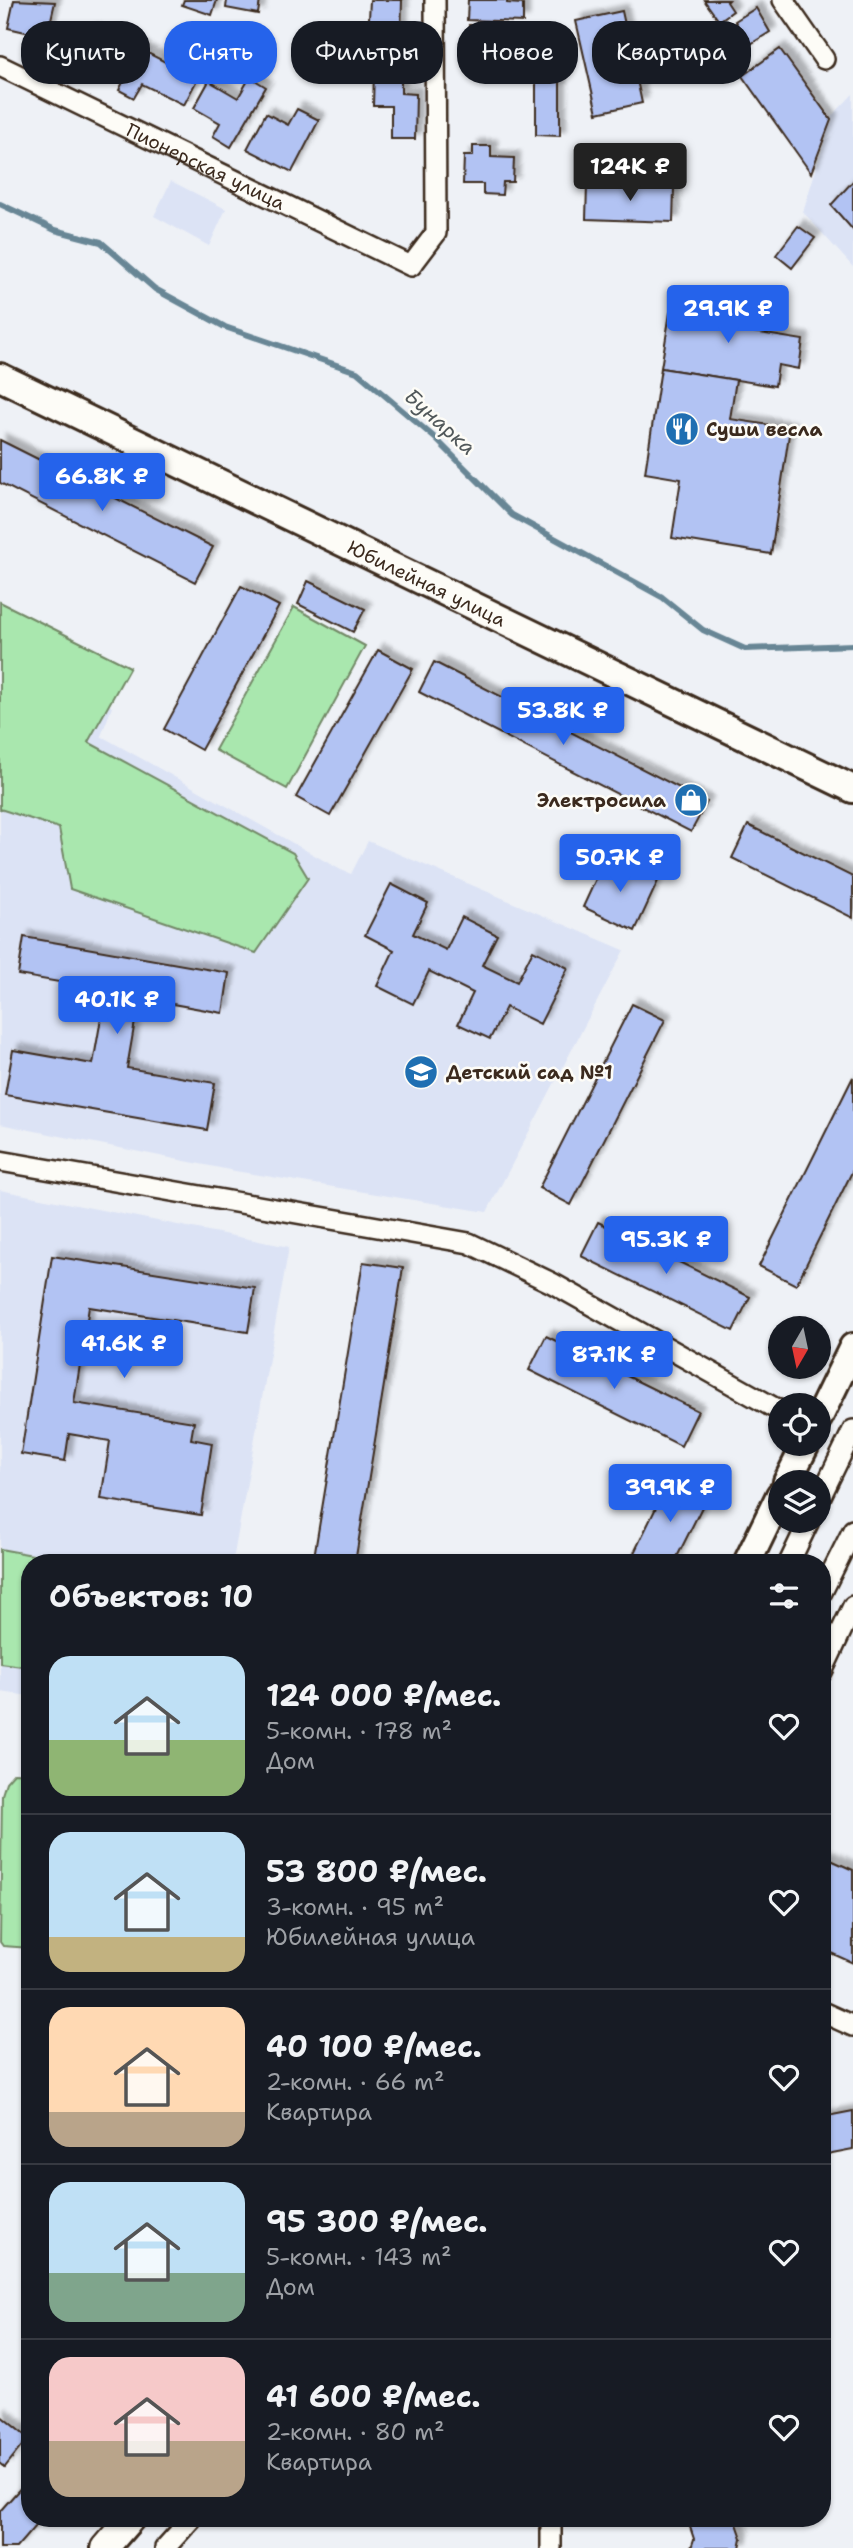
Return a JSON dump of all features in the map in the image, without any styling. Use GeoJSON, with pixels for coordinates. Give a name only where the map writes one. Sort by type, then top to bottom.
{"type":"FeatureCollection","features":[{"type":"Feature","properties":{"kind":"street","name":"Пионерская улица"},"geometry":{"type":"LineString","coordinates":[[0,66],[411,266],[436,233],[435,0]]}},
{"type":"Feature","properties":{"kind":"street"},"geometry":{"type":"LineString","coordinates":[[783,0],[824,59]]}},
{"type":"Feature","properties":{"kind":"street","name":"Юбилейная улица"},"geometry":{"type":"LineString","coordinates":[[0,377],[853,789]]}},
{"type":"Feature","properties":{"kind":"street"},"geometry":{"type":"LineString","coordinates":[[0,1161],[469,1243],[552,1283],[768,1404]]}},
{"type":"Feature","properties":{"kind":"street"},"geometry":{"type":"LineString","coordinates":[[831,1393],[853,1347]]}},
{"type":"Feature","properties":{"kind":"street"},"geometry":{"type":"LineString","coordinates":[[831,1475],[853,1430]]}},
{"type":"Feature","properties":{"kind":"street"},"geometry":{"type":"LineString","coordinates":[[751,1554],[768,1520]]}},
{"type":"Feature","properties":{"kind":"street"},"geometry":{"type":"LineString","coordinates":[[831,1574],[853,1530]]}},
{"type":"Feature","properties":{"kind":"street"},"geometry":{"type":"LineString","coordinates":[[793,1554],[803,1533]]}},
{"type":"Feature","properties":{"kind":"street"},"geometry":{"type":"LineString","coordinates":[[831,1658],[847,1632],[853,1606]]}},
{"type":"Feature","properties":{"kind":"street"},"geometry":{"type":"LineString","coordinates":[[831,2016],[853,2026]]}},
{"type":"Feature","properties":{"kind":"street"},"geometry":{"type":"LineString","coordinates":[[105,2548],[123,2527]]}},
{"type":"Feature","properties":{"kind":"street"},"geometry":{"type":"LineString","coordinates":[[165,2548],[184,2527]]}},
{"type":"Feature","properties":{"kind":"street"},"geometry":{"type":"LineString","coordinates":[[551,2527],[551,2548]]}},
{"type":"Feature","properties":{"kind":"shaded area"},"geometry":{"type":"Polygon","coordinates":[[[853,94],[853,267],[803,212],[832,116],[853,94]]]}},
{"type":"Feature","properties":{"kind":"shaded area"},"geometry":{"type":"Polygon","coordinates":[[[171,181],[226,209],[209,246],[154,216],[171,181]]]}},
{"type":"Feature","properties":{"kind":"shaded area"},"geometry":{"type":"Polygon","coordinates":[[[0,651],[112,707],[101,736],[341,870],[351,874],[368,841],[624,950],[487,1212],[235,1171],[0,1124],[0,651]]]}},
{"type":"Feature","properties":{"kind":"shaded area"},"geometry":{"type":"Polygon","coordinates":[[[0,1190],[289,1247],[234,1554],[21,1554],[21,1695],[0,1692],[0,1190]]]}},
{"type":"Feature","properties":{"kind":"green space"},"geometry":{"type":"Polygon","coordinates":[[[0,602],[130,667],[88,742],[293,853],[308,878],[256,953],[70,889],[59,828],[0,809],[0,602]]]}},
{"type":"Feature","properties":{"kind":"green space"},"geometry":{"type":"Polygon","coordinates":[[[294,607],[365,646],[287,789],[215,750],[294,607]]]}},
{"type":"Feature","properties":{"kind":"green space"},"geometry":{"type":"Polygon","coordinates":[[[0,1549],[27,1554],[21,1554],[21,1666],[0,1663],[0,1549]]]}},
{"type":"Feature","properties":{"kind":"green space"},"geometry":{"type":"Polygon","coordinates":[[[14,1773],[21,1773],[21,1947],[3,1946],[0,1942],[2,1795],[6,1782],[14,1773]]]}},
{"type":"Feature","properties":{"kind":"building"},"geometry":{"type":"Polygon","coordinates":[[[14,0],[55,2],[51,21],[21,21],[21,31],[8,28],[14,0]]]}},
{"type":"Feature","properties":{"kind":"building"},"geometry":{"type":"Polygon","coordinates":[[[184,0],[217,0],[212,15],[182,5],[184,0]]]}},
{"type":"Feature","properties":{"kind":"building"},"geometry":{"type":"Polygon","coordinates":[[[227,0],[260,0],[258,14],[226,8],[227,0]]]}},
{"type":"Feature","properties":{"kind":"building"},"geometry":{"type":"Polygon","coordinates":[[[370,0],[402,0],[401,21],[369,21],[370,0]]]}},
{"type":"Feature","properties":{"kind":"building"},"geometry":{"type":"Polygon","coordinates":[[[468,0],[507,0],[507,3],[523,4],[523,21],[467,20],[468,0]]]}},
{"type":"Feature","properties":{"kind":"building"},"geometry":{"type":"Polygon","coordinates":[[[704,0],[729,0],[727,2],[733,11],[719,21],[704,0]]]}},
{"type":"Feature","properties":{"kind":"building"},"geometry":{"type":"Polygon","coordinates":[[[756,8],[770,32],[751,44],[751,21],[735,21],[756,8]]]}},
{"type":"Feature","properties":{"kind":"building"},"geometry":{"type":"Polygon","coordinates":[[[622,11],[624,21],[592,21],[592,84],[638,84],[642,103],[597,113],[576,21],[622,11]]]}},
{"type":"Feature","properties":{"kind":"building"},"geometry":{"type":"Polygon","coordinates":[[[780,49],[831,120],[811,173],[748,84],[751,84],[751,70],[780,49]]]}},
{"type":"Feature","properties":{"kind":"building"},"geometry":{"type":"Polygon","coordinates":[[[150,54],[164,61],[164,84],[195,84],[184,105],[142,84],[150,84],[150,54]]]}},
{"type":"Feature","properties":{"kind":"building"},"geometry":{"type":"Polygon","coordinates":[[[122,84],[142,84],[134,98],[119,90],[122,84]]]}},
{"type":"Feature","properties":{"kind":"building"},"geometry":{"type":"Polygon","coordinates":[[[207,84],[214,84],[238,98],[246,84],[261,84],[266,87],[231,147],[213,136],[220,123],[194,108],[207,84]]]}},
{"type":"Feature","properties":{"kind":"building"},"geometry":{"type":"Polygon","coordinates":[[[374,84],[401,84],[401,93],[416,94],[415,139],[391,139],[391,106],[373,106],[374,84]]]}},
{"type":"Feature","properties":{"kind":"building"},"geometry":{"type":"Polygon","coordinates":[[[536,84],[560,84],[560,136],[536,135],[536,84]]]}},
{"type":"Feature","properties":{"kind":"building"},"geometry":{"type":"Polygon","coordinates":[[[297,109],[319,120],[292,172],[247,149],[266,113],[288,125],[297,109]]]}},
{"type":"Feature","properties":{"kind":"building"},"geometry":{"type":"Polygon","coordinates":[[[473,146],[491,146],[491,157],[514,158],[513,182],[503,182],[502,195],[483,194],[483,184],[463,184],[464,156],[473,156],[473,146]]]}},
{"type":"Feature","properties":{"kind":"building"},"geometry":{"type":"Polygon","coordinates":[[[853,181],[853,230],[831,205],[853,181]]]}},
{"type":"Feature","properties":{"kind":"building"},"geometry":{"type":"Polygon","coordinates":[[[587,185],[674,188],[673,222],[586,219],[587,185]]]}},
{"type":"Feature","properties":{"kind":"building"},"geometry":{"type":"Polygon","coordinates":[[[798,226],[815,238],[792,268],[776,255],[798,226]]]}},
{"type":"Feature","properties":{"kind":"building"},"geometry":{"type":"Polygon","coordinates":[[[708,297],[758,305],[753,332],[803,340],[799,369],[778,365],[775,386],[661,368],[670,313],[704,318],[708,297]]]}},
{"type":"Feature","properties":{"kind":"building"},"geometry":{"type":"Polygon","coordinates":[[[661,368],[736,380],[730,419],[790,428],[771,554],[672,538],[681,479],[645,473],[661,368]]]}},
{"type":"Feature","properties":{"kind":"building"},"geometry":{"type":"Polygon","coordinates":[[[0,440],[213,547],[195,582],[0,483],[0,440]]]}},
{"type":"Feature","properties":{"kind":"building"},"geometry":{"type":"Polygon","coordinates":[[[308,581],[365,609],[353,632],[298,604],[308,581]]]}},
{"type":"Feature","properties":{"kind":"building"},"geometry":{"type":"Polygon","coordinates":[[[241,586],[279,606],[201,750],[164,729],[241,586]]]}},
{"type":"Feature","properties":{"kind":"building"},"geometry":{"type":"Polygon","coordinates":[[[378,650],[413,669],[330,816],[296,797],[378,650]]]}},
{"type":"Feature","properties":{"kind":"building"},"geometry":{"type":"Polygon","coordinates":[[[434,662],[707,802],[691,832],[419,692],[434,662]]]}},
{"type":"Feature","properties":{"kind":"building"},"geometry":{"type":"Polygon","coordinates":[[[748,825],[853,877],[853,918],[732,858],[748,825]]]}},
{"type":"Feature","properties":{"kind":"building"},"geometry":{"type":"Polygon","coordinates":[[[606,857],[658,881],[635,931],[583,907],[606,857]]]}},
{"type":"Feature","properties":{"kind":"building"},"geometry":{"type":"Polygon","coordinates":[[[391,884],[428,903],[413,934],[446,950],[462,917],[497,935],[482,965],[517,982],[533,950],[568,968],[540,1024],[506,1007],[490,1039],[458,1024],[473,993],[429,971],[413,1004],[377,986],[394,950],[365,935],[391,884]]]}},
{"type":"Feature","properties":{"kind":"building"},"geometry":{"type":"Polygon","coordinates":[[[24,937],[229,973],[223,1013],[139,998],[127,1068],[215,1083],[207,1130],[5,1095],[13,1050],[93,1064],[106,990],[18,975],[24,937]]]}},
{"type":"Feature","properties":{"kind":"building"},"geometry":{"type":"Polygon","coordinates":[[[632,1004],[665,1020],[571,1205],[539,1188],[632,1004]]]}},
{"type":"Feature","properties":{"kind":"building"},"geometry":{"type":"Polygon","coordinates":[[[853,1077],[853,1170],[796,1285],[759,1266],[853,1077]]]}},
{"type":"Feature","properties":{"kind":"building"},"geometry":{"type":"Polygon","coordinates":[[[598,1222],[750,1297],[733,1331],[581,1256],[598,1222]]]}},
{"type":"Feature","properties":{"kind":"building"},"geometry":{"type":"Polygon","coordinates":[[[52,1256],[255,1288],[248,1332],[89,1307],[74,1403],[194,1422],[191,1439],[212,1443],[201,1515],[101,1499],[110,1441],[69,1434],[65,1461],[21,1454],[52,1256]]]}},
{"type":"Feature","properties":{"kind":"building"},"geometry":{"type":"Polygon","coordinates":[[[363,1262],[403,1268],[356,1554],[314,1554],[363,1262]]]}},
{"type":"Feature","properties":{"kind":"building"},"geometry":{"type":"Polygon","coordinates":[[[546,1336],[698,1411],[681,1446],[529,1370],[546,1336]]]}},
{"type":"Feature","properties":{"kind":"building"},"geometry":{"type":"Polygon","coordinates":[[[671,1477],[708,1495],[678,1554],[633,1554],[671,1477]]]}},
{"type":"Feature","properties":{"kind":"building"},"geometry":{"type":"Polygon","coordinates":[[[831,1860],[853,1870],[853,1963],[831,1953],[831,1860]]]}},
{"type":"Feature","properties":{"kind":"building"},"geometry":{"type":"Polygon","coordinates":[[[853,2111],[853,2149],[831,2153],[831,2115],[853,2111]]]}},
{"type":"Feature","properties":{"kind":"building"},"geometry":{"type":"Polygon","coordinates":[[[0,2415],[21,2432],[21,2447],[5,2467],[0,2463],[0,2415]]]}},
{"type":"Feature","properties":{"kind":"building"},"geometry":{"type":"Polygon","coordinates":[[[21,2487],[21,2527],[34,2527],[16,2548],[0,2548],[0,2511],[21,2487]]]}},
{"type":"Feature","properties":{"kind":"building"},"geometry":{"type":"Polygon","coordinates":[[[690,2527],[738,2527],[742,2538],[740,2548],[691,2548],[694,2539],[690,2527]]]}},
{"type":"Feature","properties":{"kind":"waterway","name":"Бунарка"},"geometry":{"type":"LineString","coordinates":[[0,204],[55,230],[101,242],[155,289],[225,327],[357,372],[435,438],[512,515],[662,597],[703,630],[745,649],[853,645]]}},
{"type":"Feature","properties":{"kind":"place","name":"Суши весла"},"geometry":{"type":"Point","coordinates":[682,429]}},
{"type":"Feature","properties":{"kind":"place","name":"Электросила"},"geometry":{"type":"Point","coordinates":[691,800]}},
{"type":"Feature","properties":{"kind":"place","name":"Детский сад №1"},"geometry":{"type":"Point","coordinates":[421,1072]}}]}
